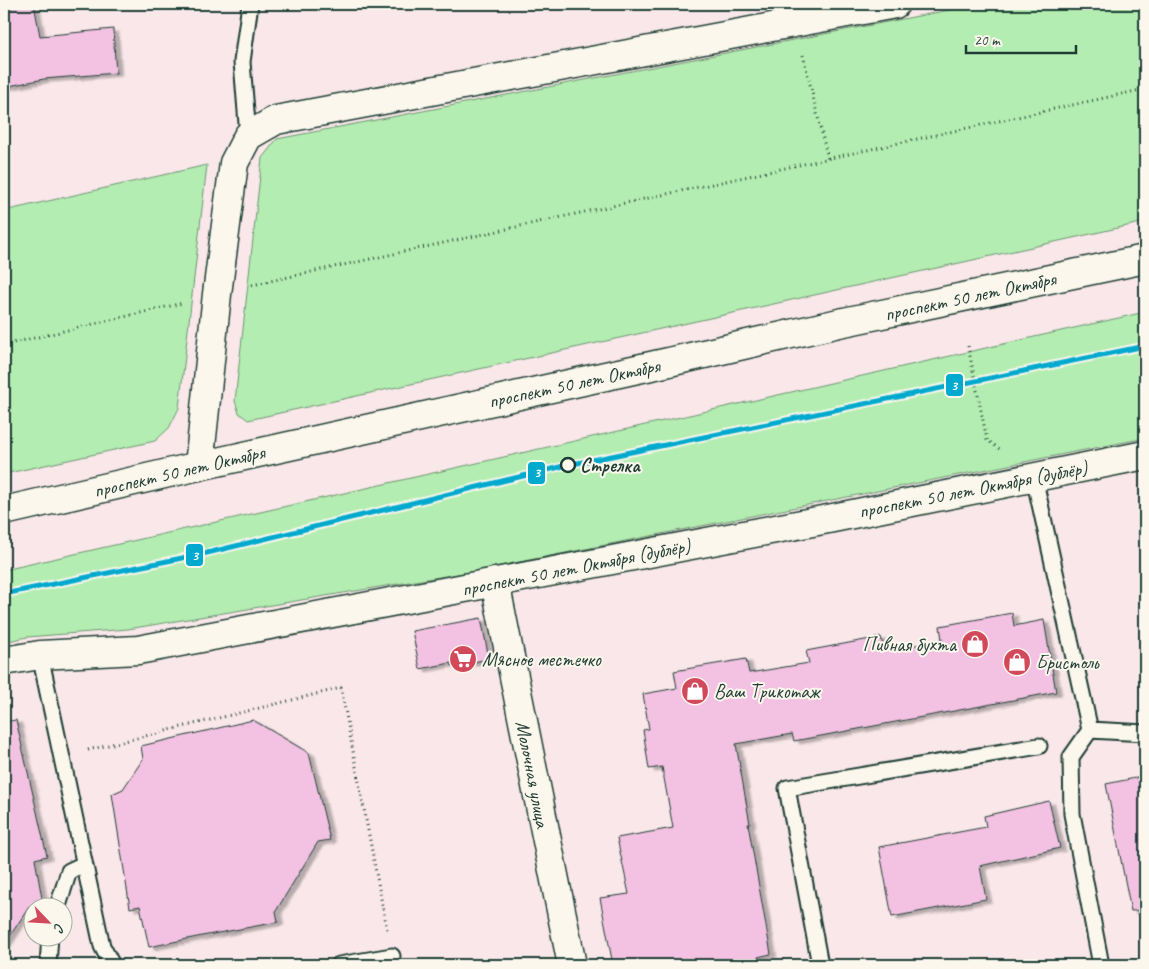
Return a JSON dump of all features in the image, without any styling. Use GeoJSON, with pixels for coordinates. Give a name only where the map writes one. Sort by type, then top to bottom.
{"type":"FeatureCollection","features":[{"type":"Feature","properties":{"kind":"street"},"geometry":{"type":"LineString","coordinates":[[199,466],[217,294],[234,163],[248,136],[276,120],[895,4]]}},
{"type":"Feature","properties":{"kind":"street","name":"проспект 50 лет Октября"},"geometry":{"type":"LineString","coordinates":[[4,511],[839,323],[1145,259]]}},
{"type":"Feature","properties":{"kind":"street","name":"проспект 50 лет Октября (дублёр)"},"geometry":{"type":"LineString","coordinates":[[4,661],[40,655],[138,650],[828,518],[1145,455]]}},
{"type":"Feature","properties":{"kind":"street","name":"Молочная улица"},"geometry":{"type":"LineString","coordinates":[[495,582],[572,965]]}},
{"type":"Feature","properties":{"kind":"lane"},"geometry":{"type":"LineString","coordinates":[[248,136],[242,62],[250,4]]}},
{"type":"Feature","properties":{"kind":"lane"},"geometry":{"type":"LineString","coordinates":[[1034,477],[1090,730],[1071,757],[1072,814],[1102,965]]}},
{"type":"Feature","properties":{"kind":"lane"},"geometry":{"type":"LineString","coordinates":[[40,655],[102,946],[112,965]]}},
{"type":"Feature","properties":{"kind":"lane"},"geometry":{"type":"LineString","coordinates":[[1090,730],[1145,733]]}},
{"type":"Feature","properties":{"kind":"lane"},"geometry":{"type":"LineString","coordinates":[[820,965],[787,788],[1038,746]]}},
{"type":"Feature","properties":{"kind":"lane"},"geometry":{"type":"LineString","coordinates":[[61,896],[69,871],[84,864]]}},
{"type":"Feature","properties":{"kind":"lane"},"geometry":{"type":"LineString","coordinates":[[48,965],[49,946]]}},
{"type":"Feature","properties":{"kind":"lane"},"geometry":{"type":"LineString","coordinates":[[339,965],[392,956]]}},
{"type":"Feature","properties":{"kind":"path"},"geometry":{"type":"LineString","coordinates":[[796,22],[828,159]]}},
{"type":"Feature","properties":{"kind":"path"},"geometry":{"type":"LineString","coordinates":[[4,345],[169,307],[269,281],[1145,89]]}},
{"type":"Feature","properties":{"kind":"path"},"geometry":{"type":"LineString","coordinates":[[968,346],[987,440],[1034,477]]}},
{"type":"Feature","properties":{"kind":"path"},"geometry":{"type":"LineString","coordinates":[[61,756],[341,688],[392,956]]}},
{"type":"Feature","properties":{"kind":"green space"},"geometry":{"type":"Polygon","coordinates":[[[981,4],[1145,4],[1145,222],[248,420],[239,413],[235,401],[262,158],[277,139],[981,4]]]}},
{"type":"Feature","properties":{"kind":"green space"},"geometry":{"type":"Polygon","coordinates":[[[207,165],[179,408],[169,428],[155,441],[4,474],[4,211],[207,165]]]}},
{"type":"Feature","properties":{"kind":"green space"},"geometry":{"type":"Polygon","coordinates":[[[1145,312],[1145,438],[469,572],[128,629],[27,637],[4,642],[4,570],[1145,312]]]}},
{"type":"Feature","properties":{"kind":"building"},"geometry":{"type":"Polygon","coordinates":[[[4,4],[34,4],[40,36],[113,29],[116,73],[44,79],[4,87],[4,4]]]}},
{"type":"Feature","properties":{"kind":"building"},"geometry":{"type":"Polygon","coordinates":[[[1012,613],[1014,626],[1044,620],[1056,692],[794,741],[792,734],[736,744],[771,954],[758,957],[760,965],[613,965],[600,898],[629,894],[617,838],[673,828],[662,767],[649,769],[643,730],[649,729],[643,694],[677,688],[674,671],[746,659],[749,673],[809,663],[806,651],[881,637],[884,651],[942,640],[940,626],[1012,613]]]}},
{"type":"Feature","properties":{"kind":"building"},"geometry":{"type":"Polygon","coordinates":[[[481,618],[489,659],[452,666],[451,663],[420,669],[412,631],[481,618]]]}},
{"type":"Feature","properties":{"kind":"building"},"geometry":{"type":"Polygon","coordinates":[[[16,720],[47,856],[35,859],[42,896],[22,896],[22,918],[4,945],[4,722],[16,720]]]}},
{"type":"Feature","properties":{"kind":"building"},"geometry":{"type":"Polygon","coordinates":[[[253,720],[309,753],[330,840],[318,842],[276,911],[278,922],[149,947],[140,906],[130,908],[112,794],[123,789],[143,759],[141,746],[253,720]]]}},
{"type":"Feature","properties":{"kind":"building"},"geometry":{"type":"Polygon","coordinates":[[[1145,776],[1145,910],[1131,911],[1106,784],[1145,776]]]}},
{"type":"Feature","properties":{"kind":"building"},"geometry":{"type":"Polygon","coordinates":[[[1049,801],[1060,848],[980,866],[986,899],[892,917],[879,847],[986,827],[984,816],[1049,801]]]}},
{"type":"Feature","properties":{"kind":"transit line","name":"3"},"geometry":{"type":"LineString","coordinates":[[4,594],[207,553],[568,465],[1145,346]]}},
{"type":"Feature","properties":{"kind":"place","name":"Стрелка"},"geometry":{"type":"Point","coordinates":[568,465]}},
{"type":"Feature","properties":{"kind":"place","name":"Пивная бухта"},"geometry":{"type":"Point","coordinates":[975,644]}},
{"type":"Feature","properties":{"kind":"place","name":"Мясное местечко"},"geometry":{"type":"Point","coordinates":[463,659]}},
{"type":"Feature","properties":{"kind":"place","name":"Бристоль"},"geometry":{"type":"Point","coordinates":[1017,662]}},
{"type":"Feature","properties":{"kind":"place","name":"Ваш Трикотаж"},"geometry":{"type":"Point","coordinates":[695,691]}}]}
